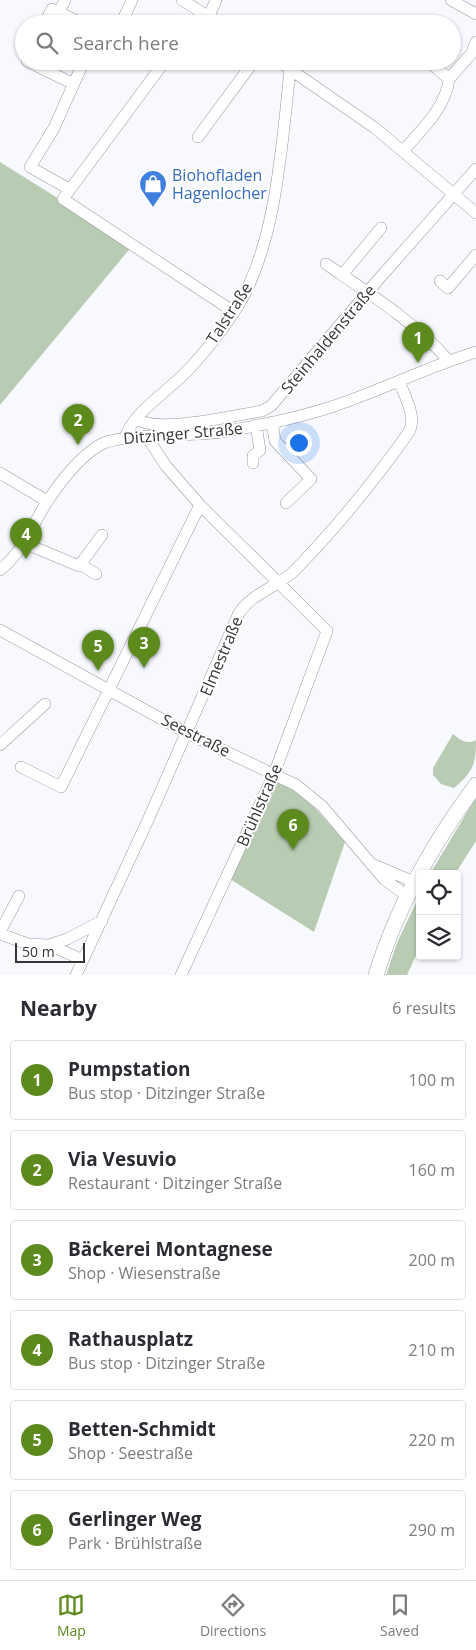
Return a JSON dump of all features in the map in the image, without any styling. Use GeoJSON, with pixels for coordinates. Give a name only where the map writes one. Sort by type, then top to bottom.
{"type":"FeatureCollection","features":[{"type":"Feature","properties":{"kind":"main road"},"geometry":{"type":"LineString","coordinates":[[376,975],[414,882],[452,818],[476,785]]}},
{"type":"Feature","properties":{"kind":"street"},"geometry":{"type":"LineString","coordinates":[[60,12],[65,0]]}},
{"type":"Feature","properties":{"kind":"street"},"geometry":{"type":"LineString","coordinates":[[125,15],[132,0]]}},
{"type":"Feature","properties":{"kind":"street"},"geometry":{"type":"LineString","coordinates":[[182,0],[207,15]]}},
{"type":"Feature","properties":{"kind":"street"},"geometry":{"type":"LineString","coordinates":[[209,15],[216,0]]}},
{"type":"Feature","properties":{"kind":"street"},"geometry":{"type":"LineString","coordinates":[[450,0],[476,14]]}},
{"type":"Feature","properties":{"kind":"street"},"geometry":{"type":"LineString","coordinates":[[49,15],[52,9],[66,15]]}},
{"type":"Feature","properties":{"kind":"street"},"geometry":{"type":"LineString","coordinates":[[461,64],[473,49]]}},
{"type":"Feature","properties":{"kind":"street"},"geometry":{"type":"LineString","coordinates":[[45,70],[74,84]]}},
{"type":"Feature","properties":{"kind":"street"},"geometry":{"type":"LineString","coordinates":[[80,70],[54,128],[30,168],[234,312]]}},
{"type":"Feature","properties":{"kind":"street"},"geometry":{"type":"LineString","coordinates":[[66,194],[155,70]]}},
{"type":"Feature","properties":{"kind":"street"},"geometry":{"type":"LineString","coordinates":[[198,137],[247,70]]}},
{"type":"Feature","properties":{"kind":"street","name":"Talstraße"},"geometry":{"type":"LineString","coordinates":[[125,438],[128,428],[190,369],[234,312],[254,274],[268,222],[277,174],[285,70]]}},
{"type":"Feature","properties":{"kind":"street"},"geometry":{"type":"LineString","coordinates":[[292,70],[375,128],[476,213]]}},
{"type":"Feature","properties":{"kind":"street"},"geometry":{"type":"LineString","coordinates":[[438,70],[449,80]]}},
{"type":"Feature","properties":{"kind":"street"},"geometry":{"type":"LineString","coordinates":[[403,151],[443,101],[449,80],[457,70]]}},
{"type":"Feature","properties":{"kind":"street","name":"Steinhaldenstraße"},"geometry":{"type":"LineString","coordinates":[[137,419],[151,425],[188,422],[262,411],[271,406],[476,169]]}},
{"type":"Feature","properties":{"kind":"street"},"geometry":{"type":"LineString","coordinates":[[342,275],[381,228]]}},
{"type":"Feature","properties":{"kind":"street"},"geometry":{"type":"LineString","coordinates":[[440,281],[448,288],[476,255]]}},
{"type":"Feature","properties":{"kind":"street"},"geometry":{"type":"LineString","coordinates":[[326,264],[418,332],[448,360]]}},
{"type":"Feature","properties":{"kind":"street","name":"Ditzinger Straße"},"geometry":{"type":"LineString","coordinates":[[0,570],[24,543],[47,501],[92,451],[103,443],[125,438],[218,432],[256,426],[332,406],[448,360],[476,352]]}},
{"type":"Feature","properties":{"kind":"street","name":"Elmestraße"},"geometry":{"type":"LineString","coordinates":[[76,975],[187,733],[238,613],[250,600],[295,571],[346,514],[413,425],[399,381]]}},
{"type":"Feature","properties":{"kind":"street"},"geometry":{"type":"LineString","coordinates":[[272,422],[275,441],[311,479],[286,503]]}},
{"type":"Feature","properties":{"kind":"street"},"geometry":{"type":"LineString","coordinates":[[253,463],[253,456],[260,450],[256,426]]}},
{"type":"Feature","properties":{"kind":"street"},"geometry":{"type":"LineString","coordinates":[[147,437],[166,466],[200,505],[278,582]]}},
{"type":"Feature","properties":{"kind":"street"},"geometry":{"type":"LineString","coordinates":[[0,474],[47,501]]}},
{"type":"Feature","properties":{"kind":"street"},"geometry":{"type":"LineString","coordinates":[[21,767],[61,787],[200,505]]}},
{"type":"Feature","properties":{"kind":"street"},"geometry":{"type":"LineString","coordinates":[[80,564],[102,535]]}},
{"type":"Feature","properties":{"kind":"street"},"geometry":{"type":"LineString","coordinates":[[24,543],[79,566],[80,564],[96,574]]}},
{"type":"Feature","properties":{"kind":"street","name":"Brühlstraße"},"geometry":{"type":"LineString","coordinates":[[181,975],[274,774],[327,632],[278,582]]}},
{"type":"Feature","properties":{"kind":"street","name":"Seestraße"},"geometry":{"type":"LineString","coordinates":[[0,630],[187,733],[296,785],[311,796],[384,879],[407,896]]}},
{"type":"Feature","properties":{"kind":"street"},"geometry":{"type":"LineString","coordinates":[[0,745],[45,704]]}},
{"type":"Feature","properties":{"kind":"street","name":"Seestraße"},"geometry":{"type":"LineString","coordinates":[[372,864],[414,882]]}},
{"type":"Feature","properties":{"kind":"street"},"geometry":{"type":"LineString","coordinates":[[19,896],[0,933],[28,944],[49,945],[83,960]]}},
{"type":"Feature","properties":{"kind":"street"},"geometry":{"type":"LineString","coordinates":[[49,945],[67,939],[102,921]]}},
{"type":"Feature","properties":{"kind":"green space"},"geometry":{"type":"Polygon","coordinates":[[[0,162],[133,245],[0,405],[0,162]]]}},
{"type":"Feature","properties":{"kind":"green space"},"geometry":{"type":"Polygon","coordinates":[[[453,734],[467,742],[476,740],[472,767],[454,788],[441,784],[433,775],[433,768],[453,734]]]}},
{"type":"Feature","properties":{"kind":"green space"},"geometry":{"type":"Polygon","coordinates":[[[278,781],[308,800],[345,842],[314,932],[230,879],[278,781]]]}},
{"type":"Feature","properties":{"kind":"green space"},"geometry":{"type":"Polygon","coordinates":[[[476,797],[476,841],[458,870],[432,870],[476,797]]]}},
{"type":"Feature","properties":{"kind":"green space"},"geometry":{"type":"Polygon","coordinates":[[[416,903],[416,956],[407,975],[386,975],[397,943],[416,903]]]}},
{"type":"Feature","properties":{"kind":"place","name":"Biohofladen Hagenlocher"},"geometry":{"type":"Point","coordinates":[153,208]}},
{"type":"Feature","properties":{"kind":"place","name":"Pumpstation"},"geometry":{"type":"Point","coordinates":[418,363]}},
{"type":"Feature","properties":{"kind":"place","name":"Via Vesuvio"},"geometry":{"type":"Point","coordinates":[78,445]}},
{"type":"Feature","properties":{"kind":"place","name":"Rathausplatz"},"geometry":{"type":"Point","coordinates":[26,559]}},
{"type":"Feature","properties":{"kind":"place","name":"Bäckerei Montagnese"},"geometry":{"type":"Point","coordinates":[144,668]}},
{"type":"Feature","properties":{"kind":"place","name":"Betten-Schmidt"},"geometry":{"type":"Point","coordinates":[98,671]}},
{"type":"Feature","properties":{"kind":"place","name":"Gerlinger Weg"},"geometry":{"type":"Point","coordinates":[293,850]}}]}
